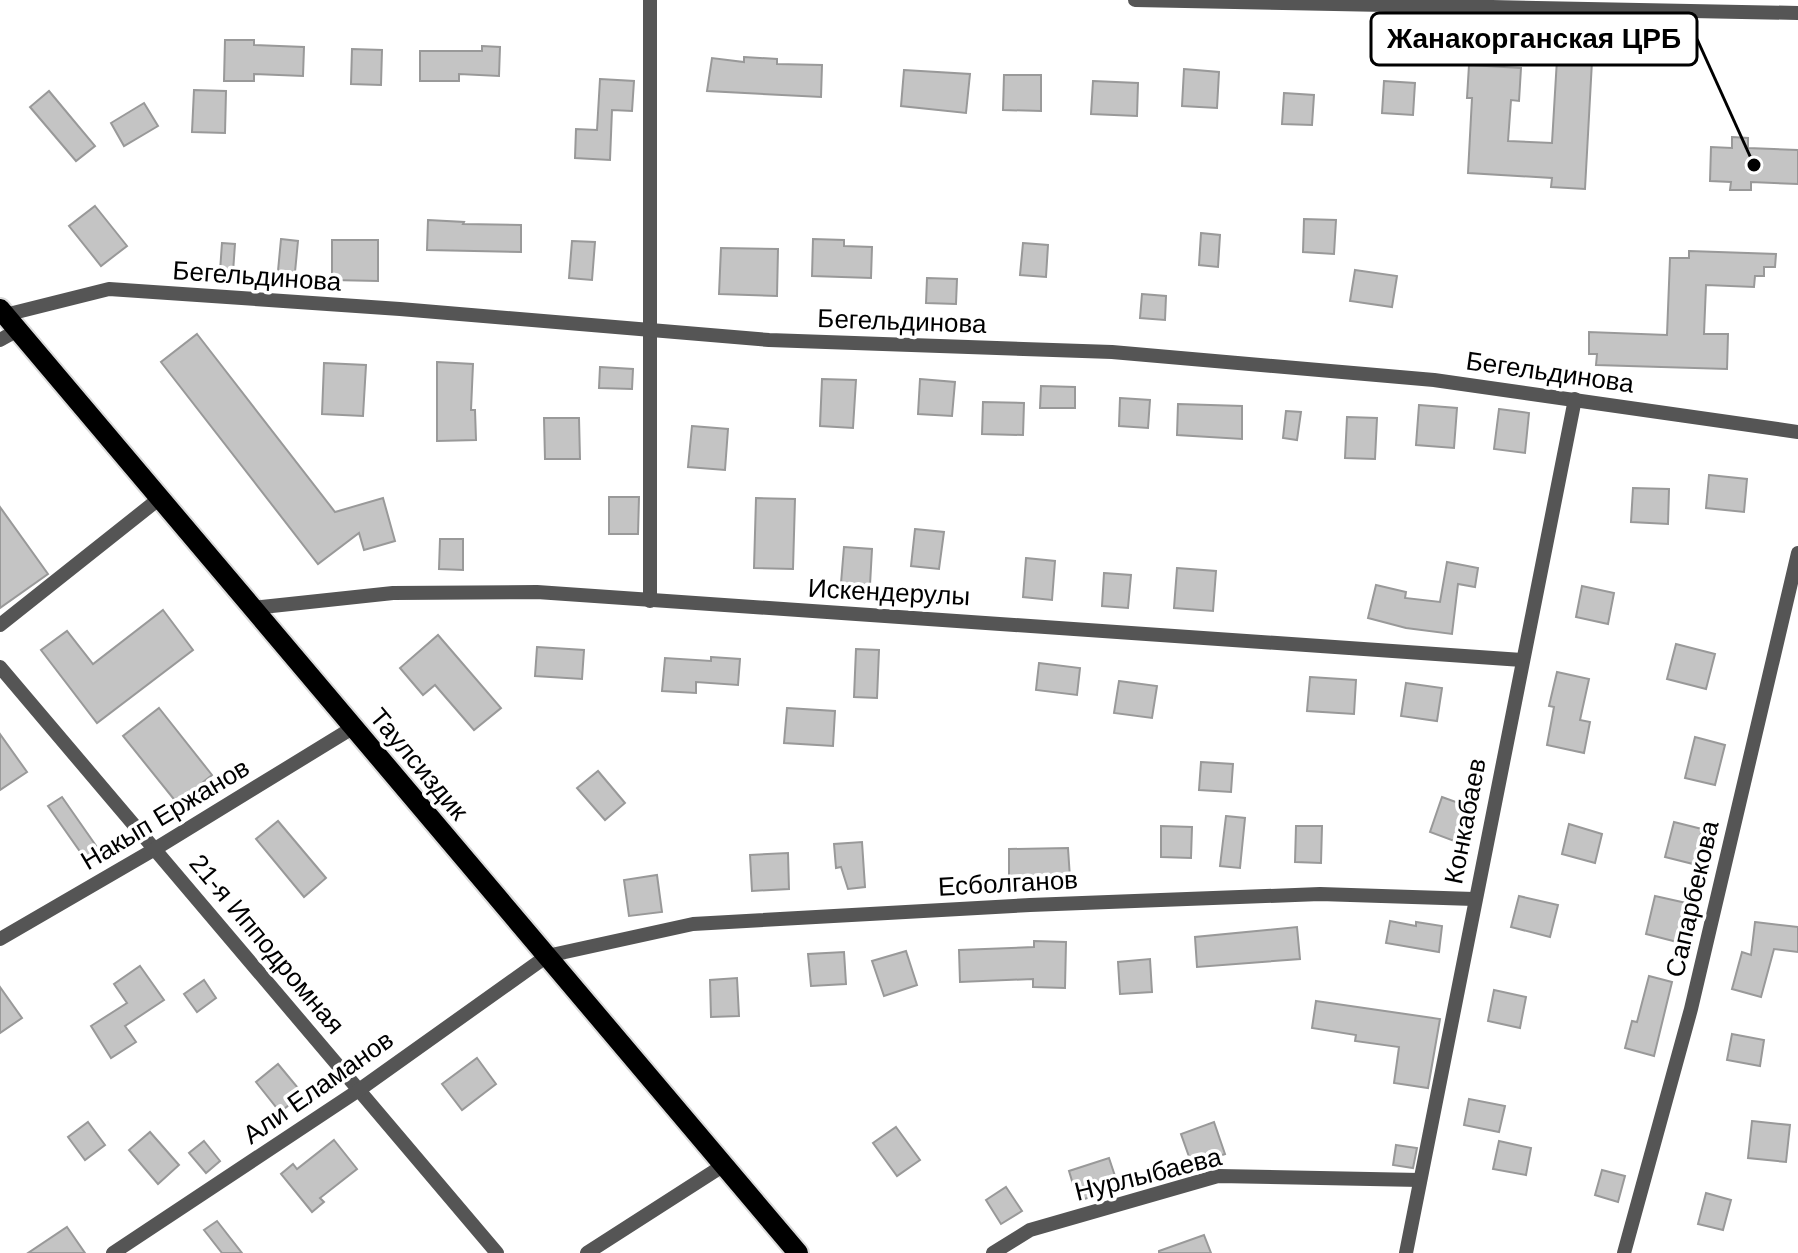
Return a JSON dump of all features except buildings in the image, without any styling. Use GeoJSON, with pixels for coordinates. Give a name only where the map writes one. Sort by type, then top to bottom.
{"type":"FeatureCollection","features":[{"type":"Feature","properties":{"kind":"main road","name":"Таулсиздик"},"geometry":{"type":"LineString","coordinates":[[6,324],[160,498],[798,1253]]}},
{"type":"Feature","properties":{"kind":"street"},"geometry":{"type":"LineString","coordinates":[[650,0],[650,601]]}},
{"type":"Feature","properties":{"kind":"street"},"geometry":{"type":"LineString","coordinates":[[1135,0],[1798,13]]}},
{"type":"Feature","properties":{"kind":"street","name":"Бегельдинова"},"geometry":{"type":"LineString","coordinates":[[6,324],[109,289],[769,340],[1112,352],[1434,380],[1798,432]]}},
{"type":"Feature","properties":{"kind":"street","name":"Конкабаев"},"geometry":{"type":"LineString","coordinates":[[1406,1253],[1575,399]]}},
{"type":"Feature","properties":{"kind":"street"},"geometry":{"type":"LineString","coordinates":[[0,625],[160,498]]}},
{"type":"Feature","properties":{"kind":"street","name":"Сапарбекова"},"geometry":{"type":"LineString","coordinates":[[1624,1253],[1691,1009],[1798,553]]}},
{"type":"Feature","properties":{"kind":"street","name":"Искендерулы"},"geometry":{"type":"LineString","coordinates":[[253,608],[393,593],[537,592],[1522,660]]}},
{"type":"Feature","properties":{"kind":"street","name":"21-я Ипподромная"},"geometry":{"type":"LineString","coordinates":[[0,667],[497,1253]]}},
{"type":"Feature","properties":{"kind":"street","name":"Накып Ержанов"},"geometry":{"type":"LineString","coordinates":[[0,939],[155,849],[354,727]]}},
{"type":"Feature","properties":{"kind":"street","name":"Есболганов"},"geometry":{"type":"LineString","coordinates":[[547,956],[693,924],[1030,905],[1320,894],[1474,899]]}},
{"type":"Feature","properties":{"kind":"street","name":"Али Еламанов"},"geometry":{"type":"LineString","coordinates":[[113,1253],[359,1090],[547,956]]}},
{"type":"Feature","properties":{"kind":"street"},"geometry":{"type":"LineString","coordinates":[[587,1253],[724,1165]]}},
{"type":"Feature","properties":{"kind":"street","name":"Нурлыбаева"},"geometry":{"type":"LineString","coordinates":[[993,1253],[1030,1230],[1218,1176],[1420,1180]]}},
{"type":"Feature","properties":{"kind":"place","name":"Жанакорганская ЦРБ"},"geometry":{"type":"Point","coordinates":[1754,165]}}]}
